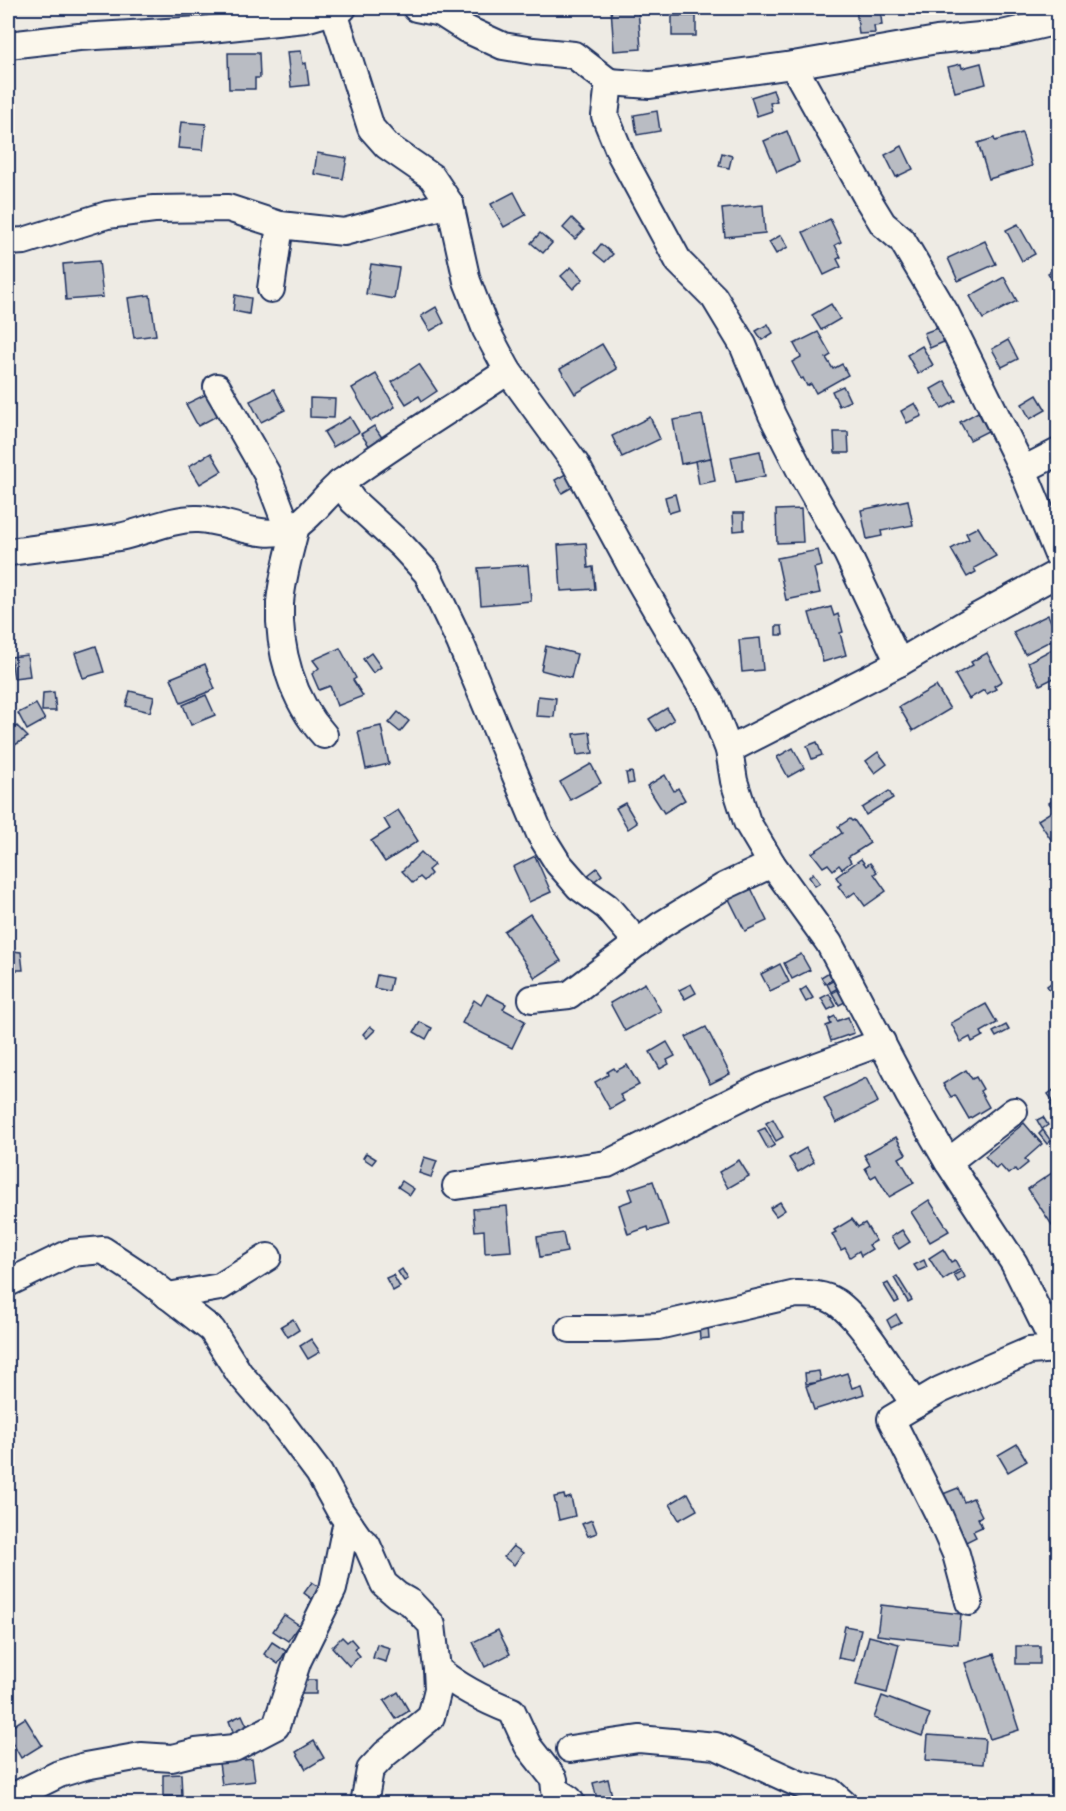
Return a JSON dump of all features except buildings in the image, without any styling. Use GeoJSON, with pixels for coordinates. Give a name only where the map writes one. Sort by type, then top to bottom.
{"type":"FeatureCollection","features":[{"type":"Feature","properties":{"kind":"street"},"geometry":{"type":"LineString","coordinates":[[8,45],[79,37],[201,30],[295,13],[338,8],[371,128],[387,146],[432,177],[450,204],[467,281],[486,330],[508,371],[575,463],[711,704],[729,750],[734,781],[747,822],[772,864],[829,943],[909,1095],[948,1162],[1014,1263],[1058,1350],[1029,1351],[940,1390],[891,1419],[956,1554],[969,1602]]}},
{"type":"Feature","properties":{"kind":"street"},"geometry":{"type":"LineString","coordinates":[[416,8],[441,13],[466,29],[503,46],[574,55],[609,82],[650,85],[793,65],[937,40],[1002,34],[1059,21]]}},
{"type":"Feature","properties":{"kind":"street"},"geometry":{"type":"LineString","coordinates":[[793,65],[867,198],[883,224],[902,240],[946,314],[1023,470],[1059,555]]}},
{"type":"Feature","properties":{"kind":"street"},"geometry":{"type":"LineString","coordinates":[[609,82],[605,116],[621,155],[679,262],[714,297],[743,345],[772,415],[847,554],[899,663]]}},
{"type":"Feature","properties":{"kind":"street"},"geometry":{"type":"LineString","coordinates":[[8,242],[24,241],[107,215],[154,209],[228,208],[280,225],[344,232],[450,204]]}},
{"type":"Feature","properties":{"kind":"street"},"geometry":{"type":"LineString","coordinates":[[271,290],[280,225]]}},
{"type":"Feature","properties":{"kind":"street"},"geometry":{"type":"LineString","coordinates":[[11,552],[120,537],[144,529],[195,519],[213,520],[255,531],[279,532],[292,527],[340,483],[508,371]]}},
{"type":"Feature","properties":{"kind":"street"},"geometry":{"type":"LineString","coordinates":[[218,387],[267,474],[292,527],[280,602],[281,637],[287,665],[300,704],[324,735]]}},
{"type":"Feature","properties":{"kind":"street"},"geometry":{"type":"LineString","coordinates":[[1023,470],[1059,452]]}},
{"type":"Feature","properties":{"kind":"street"},"geometry":{"type":"LineString","coordinates":[[340,483],[353,501],[428,573],[460,642],[540,834],[558,863],[579,887],[607,907],[638,943]]}},
{"type":"Feature","properties":{"kind":"street"},"geometry":{"type":"LineString","coordinates":[[729,750],[899,663],[977,616],[1059,573]]}},
{"type":"Feature","properties":{"kind":"street"},"geometry":{"type":"LineString","coordinates":[[532,999],[568,995],[661,925],[723,887],[772,864]]}},
{"type":"Feature","properties":{"kind":"street"},"geometry":{"type":"LineString","coordinates":[[456,1186],[607,1164],[763,1086],[882,1042]]}},
{"type":"Feature","properties":{"kind":"street"},"geometry":{"type":"LineString","coordinates":[[948,1162],[1014,1112]]}},
{"type":"Feature","properties":{"kind":"street"},"geometry":{"type":"LineString","coordinates":[[8,1283],[70,1252],[103,1250],[212,1330],[239,1373],[277,1417],[320,1473],[358,1538],[367,1545],[384,1584],[411,1603],[432,1625],[438,1689],[431,1717],[385,1754],[370,1770],[364,1803]]}},
{"type":"Feature","properties":{"kind":"street"},"geometry":{"type":"LineString","coordinates":[[168,1296],[220,1287],[268,1257]]}},
{"type":"Feature","properties":{"kind":"street"},"geometry":{"type":"LineString","coordinates":[[570,1329],[658,1326],[796,1294],[816,1293],[836,1302],[855,1318],[915,1405]]}},
{"type":"Feature","properties":{"kind":"street"},"geometry":{"type":"LineString","coordinates":[[8,1799],[59,1774],[85,1766],[141,1756],[172,1758],[196,1752],[234,1748],[276,1726],[298,1660],[333,1589],[345,1530],[350,1525]]}},
{"type":"Feature","properties":{"kind":"street"},"geometry":{"type":"LineString","coordinates":[[437,1669],[455,1684],[512,1711],[528,1746],[554,1779],[559,1799]]}},
{"type":"Feature","properties":{"kind":"street"},"geometry":{"type":"LineString","coordinates":[[570,1749],[639,1739],[716,1746],[801,1785],[831,1792],[844,1803]]}}]}
